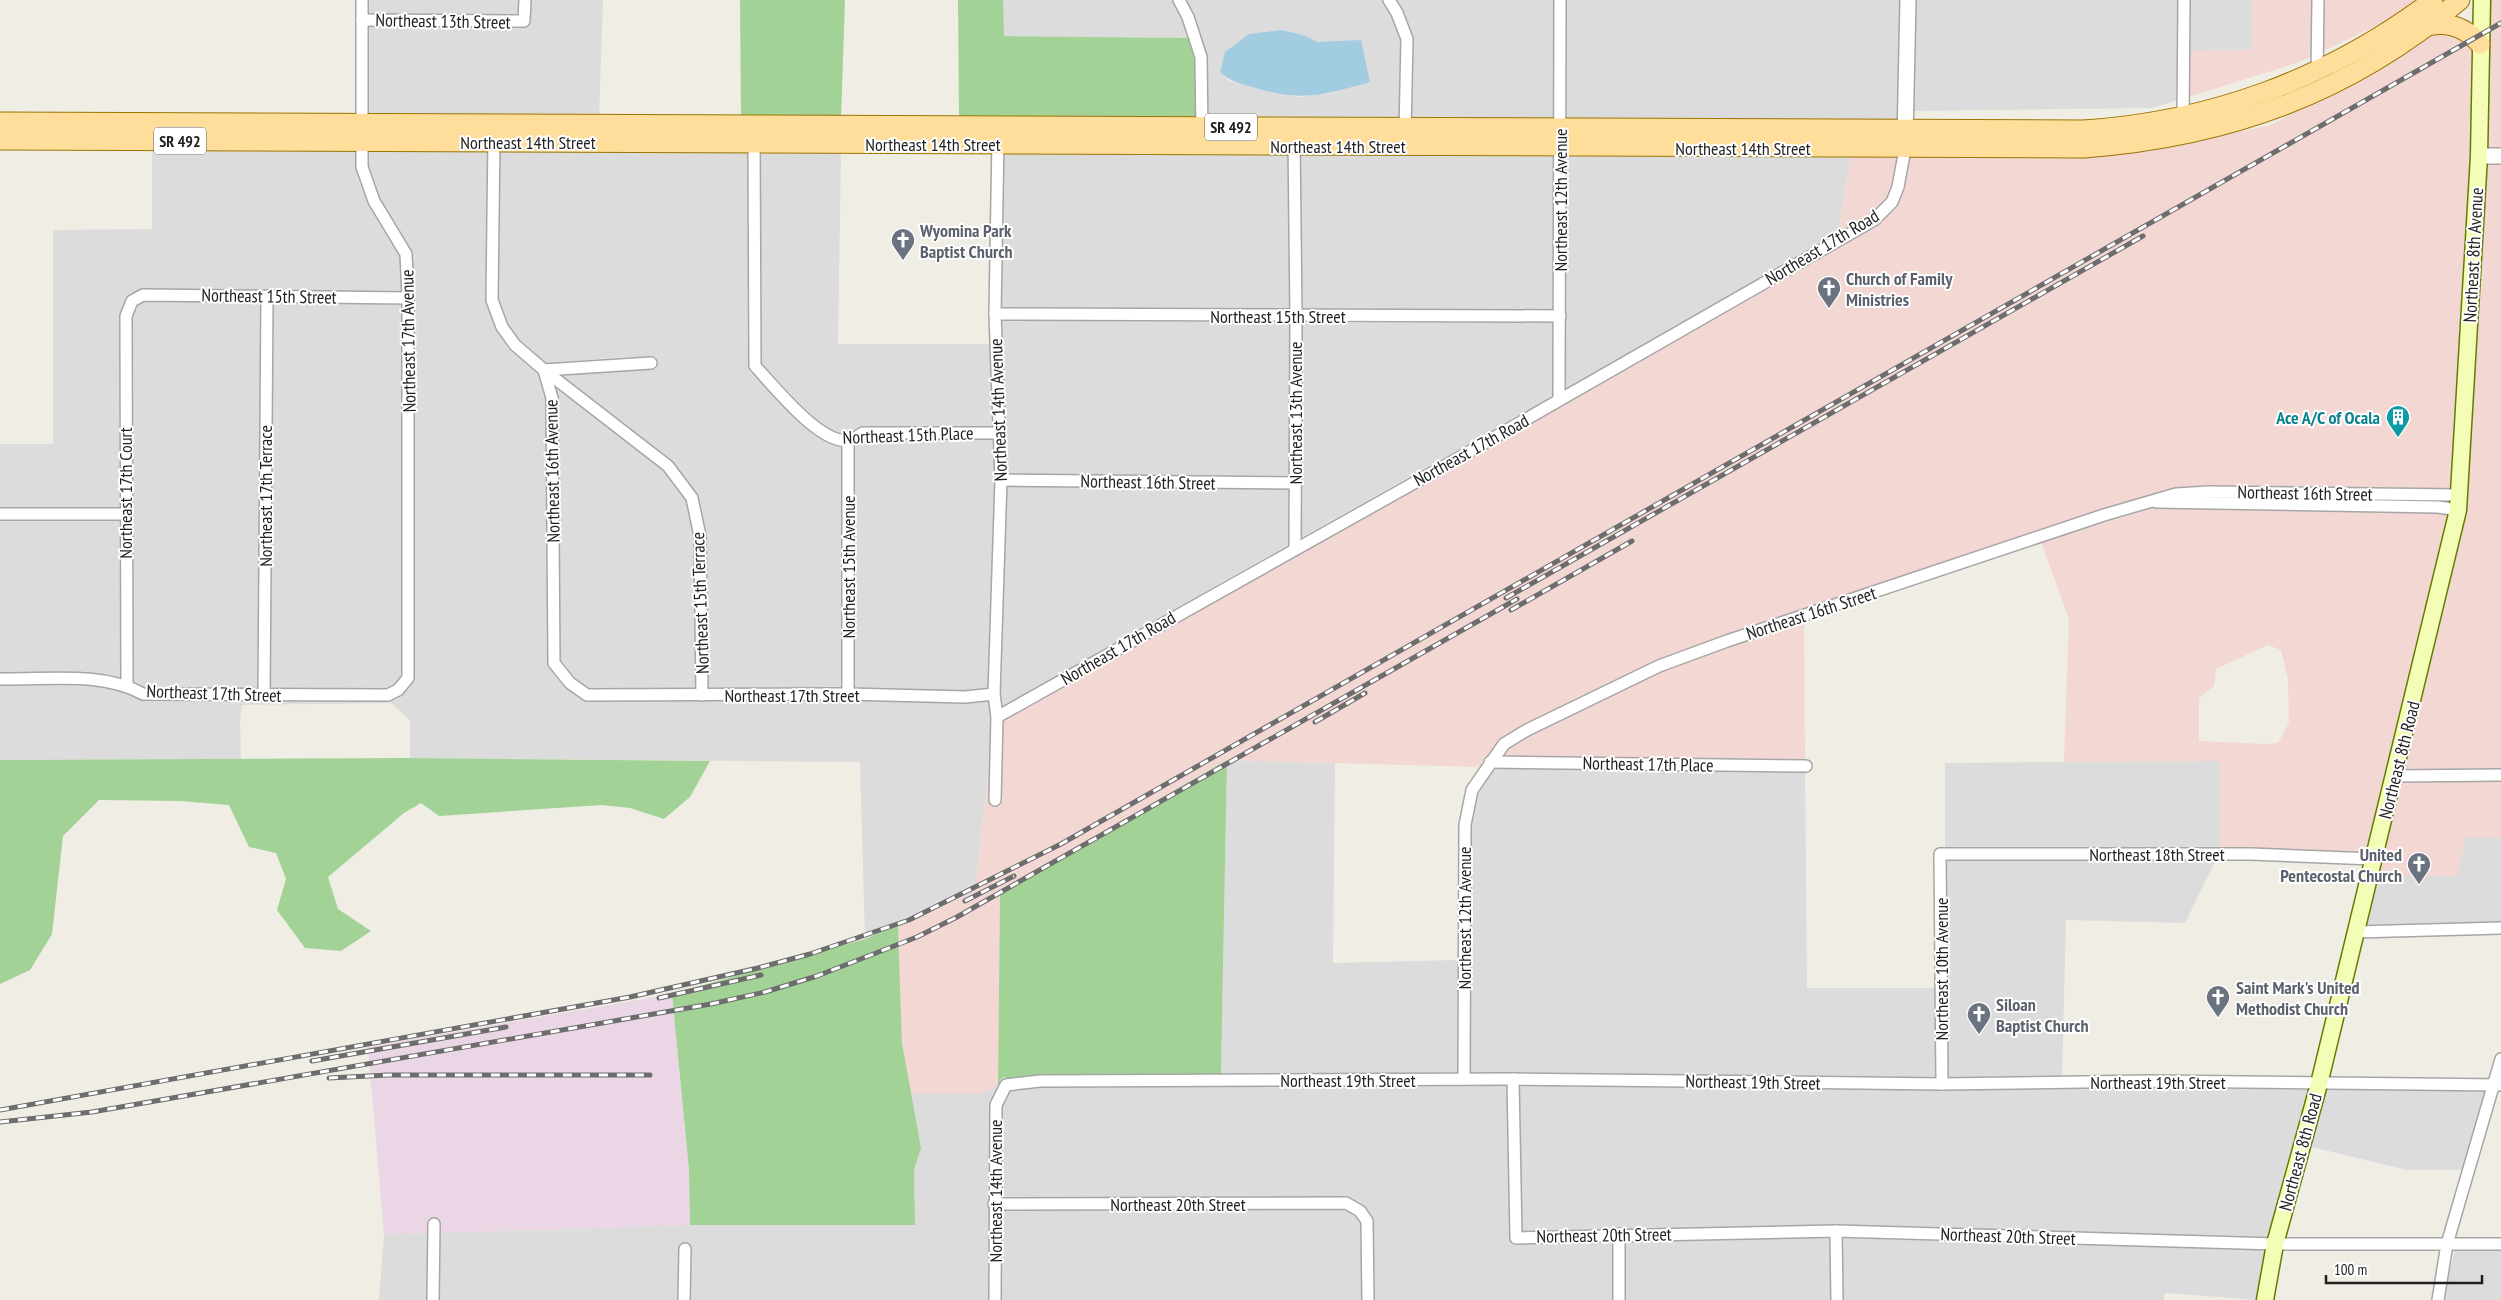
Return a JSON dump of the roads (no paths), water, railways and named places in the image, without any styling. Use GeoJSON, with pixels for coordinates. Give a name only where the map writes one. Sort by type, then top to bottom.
{"type":"FeatureCollection","features":[{"type":"Feature","properties":{"kind":"main road","name":"Northeast 14th Street"},"geometry":{"type":"LineString","coordinates":[[1905,140],[2128,126],[2183,117],[2242,102],[2317,71],[2375,40],[2433,0]]}},
{"type":"Feature","properties":{"kind":"main road","name":"Northeast 14th Street"},"geometry":{"type":"LineString","coordinates":[[0,122],[361,132],[1905,140],[2084,148],[2183,136],[2253,117],[2317,92],[2390,52],[2428,26],[2460,0]]}},
{"type":"Feature","properties":{"kind":"main road","name":"Northeast 8th Avenue"},"geometry":{"type":"LineString","coordinates":[[2459,502],[2479,156],[2482,0]]}},
{"type":"Feature","properties":{"kind":"main road"},"geometry":{"type":"LineString","coordinates":[[2428,26],[2446,23],[2454,25],[2467,32],[2480,44]]}},
{"type":"Feature","properties":{"kind":"main road","name":"Northeast 14th Street"},"geometry":{"type":"LineString","coordinates":[[0,140],[361,132]]}},
{"type":"Feature","properties":{"kind":"main road","name":"Northeast 8th Road"},"geometry":{"type":"LineString","coordinates":[[2265,1300],[2275,1244],[2319,1084],[2373,859],[2396,776],[2459,502]]}},
{"type":"Feature","properties":{"kind":"street","name":"Northeast 17th Avenue"},"geometry":{"type":"LineString","coordinates":[[362,0],[362,167],[374,201],[406,254],[408,298],[408,678],[398,690]]}},
{"type":"Feature","properties":{"kind":"street","name":"Northeast 13th Street"},"geometry":{"type":"LineString","coordinates":[[362,20],[524,21],[525,0]]}},
{"type":"Feature","properties":{"kind":"street"},"geometry":{"type":"LineString","coordinates":[[1179,0],[1188,17],[1201,57],[1202,136]]}},
{"type":"Feature","properties":{"kind":"street"},"geometry":{"type":"LineString","coordinates":[[1389,0],[1397,13],[1407,39],[1405,137]]}},
{"type":"Feature","properties":{"kind":"street","name":"Northeast 12th Avenue"},"geometry":{"type":"LineString","coordinates":[[1559,400],[1560,0]]}},
{"type":"Feature","properties":{"kind":"street"},"geometry":{"type":"LineString","coordinates":[[1905,140],[1908,0]]}},
{"type":"Feature","properties":{"kind":"street"},"geometry":{"type":"LineString","coordinates":[[2183,136],[2184,0]]}},
{"type":"Feature","properties":{"kind":"street"},"geometry":{"type":"LineString","coordinates":[[2317,92],[2318,0]]}},
{"type":"Feature","properties":{"kind":"street"},"geometry":{"type":"LineString","coordinates":[[494,133],[492,300],[502,327],[515,345],[544,370],[651,363]]}},
{"type":"Feature","properties":{"kind":"street","name":"Northeast 15th Place"},"geometry":{"type":"LineString","coordinates":[[754,134],[755,366],[793,407],[830,437],[848,441],[863,433],[999,433]]}},
{"type":"Feature","properties":{"kind":"street","name":"Northeast 14th Avenue"},"geometry":{"type":"LineString","coordinates":[[994,694],[1001,480],[995,314],[998,135]]}},
{"type":"Feature","properties":{"kind":"street","name":"Northeast 13th Avenue"},"geometry":{"type":"LineString","coordinates":[[1294,136],[1296,317],[1295,548]]}},
{"type":"Feature","properties":{"kind":"street","name":"Northeast 17th Road"},"geometry":{"type":"LineString","coordinates":[[997,717],[1874,220],[1892,202],[1898,187],[1905,140]]}},
{"type":"Feature","properties":{"kind":"street"},"geometry":{"type":"LineString","coordinates":[[2479,156],[2501,156]]}},
{"type":"Feature","properties":{"kind":"street","name":"Northeast 15th Street"},"geometry":{"type":"LineString","coordinates":[[132,302],[143,295],[408,298]]}},
{"type":"Feature","properties":{"kind":"street","name":"Northeast 17th Terrace"},"geometry":{"type":"LineString","coordinates":[[264,695],[267,296]]}},
{"type":"Feature","properties":{"kind":"street","name":"Northeast 17th Court"},"geometry":{"type":"LineString","coordinates":[[126,685],[126,316],[132,302]]}},
{"type":"Feature","properties":{"kind":"street","name":"Northeast 15th Street"},"geometry":{"type":"LineString","coordinates":[[995,314],[1296,317],[1560,316]]}},
{"type":"Feature","properties":{"kind":"street","name":"Northeast 16th Avenue"},"geometry":{"type":"LineString","coordinates":[[544,370],[552,398],[554,663],[570,683]]}},
{"type":"Feature","properties":{"kind":"street","name":"Northeast 15th Terrace"},"geometry":{"type":"LineString","coordinates":[[544,370],[668,466],[692,498],[700,536],[702,695]]}},
{"type":"Feature","properties":{"kind":"street","name":"Northeast 15th Avenue"},"geometry":{"type":"LineString","coordinates":[[848,441],[848,694]]}},
{"type":"Feature","properties":{"kind":"street","name":"Northeast 16th Street"},"geometry":{"type":"LineString","coordinates":[[1001,480],[1294,483]]}},
{"type":"Feature","properties":{"kind":"street"},"geometry":{"type":"LineString","coordinates":[[2218,492],[2218,504]]}},
{"type":"Feature","properties":{"kind":"street"},"geometry":{"type":"LineString","coordinates":[[2264,505],[2265,492]]}},
{"type":"Feature","properties":{"kind":"street","name":"Northeast 16th Street"},"geometry":{"type":"LineString","coordinates":[[1490,762],[1504,744],[1527,730],[1659,666],[1818,610],[2104,515],[2176,494],[2265,492],[2350,500]]}},
{"type":"Feature","properties":{"kind":"street","name":"Northeast 16th Street"},"geometry":{"type":"LineString","coordinates":[[2152,502],[2264,505],[2350,500],[2389,500],[2438,507],[2459,502]]}},
{"type":"Feature","properties":{"kind":"street"},"geometry":{"type":"LineString","coordinates":[[0,514],[125,514]]}},
{"type":"Feature","properties":{"kind":"street","name":"Northeast 17th Street"},"geometry":{"type":"LineString","coordinates":[[0,679],[104,680],[126,685],[143,694],[388,695],[398,690]]}},
{"type":"Feature","properties":{"kind":"street","name":"Northeast 17th Street"},"geometry":{"type":"LineString","coordinates":[[570,683],[587,695],[848,694],[965,697],[994,694]]}},
{"type":"Feature","properties":{"kind":"street"},"geometry":{"type":"LineString","coordinates":[[994,694],[997,717],[994,800]]}},
{"type":"Feature","properties":{"kind":"street","name":"Northeast 12th Avenue"},"geometry":{"type":"LineString","coordinates":[[1464,1080],[1465,825],[1472,790],[1490,762]]}},
{"type":"Feature","properties":{"kind":"street","name":"Northeast 17th Place"},"geometry":{"type":"LineString","coordinates":[[1490,762],[1806,766]]}},
{"type":"Feature","properties":{"kind":"street"},"geometry":{"type":"LineString","coordinates":[[2396,776],[2501,775]]}},
{"type":"Feature","properties":{"kind":"street","name":"Northeast 18th Street"},"geometry":{"type":"LineString","coordinates":[[1940,854],[2252,854],[2373,859]]}},
{"type":"Feature","properties":{"kind":"street","name":"Northeast 10th Avenue"},"geometry":{"type":"LineString","coordinates":[[1940,854],[1942,1084]]}},
{"type":"Feature","properties":{"kind":"street"},"geometry":{"type":"LineString","coordinates":[[2356,932],[2501,928]]}},
{"type":"Feature","properties":{"kind":"street"},"geometry":{"type":"LineString","coordinates":[[2438,1300],[2447,1244],[2498,1085],[2501,1059]]}},
{"type":"Feature","properties":{"kind":"street","name":"Northeast 19th Street"},"geometry":{"type":"LineString","coordinates":[[1006,1085],[1040,1081],[1464,1080],[1942,1084],[2151,1081],[2498,1085]]}},
{"type":"Feature","properties":{"kind":"street","name":"Northeast 20th Street"},"geometry":{"type":"LineString","coordinates":[[1513,1080],[1516,1238],[1619,1234],[1836,1232],[2275,1244],[2501,1244]]}},
{"type":"Feature","properties":{"kind":"street","name":"Northeast 14th Avenue"},"geometry":{"type":"LineString","coordinates":[[995,1300],[996,1105],[1006,1085]]}},
{"type":"Feature","properties":{"kind":"street","name":"Northeast 20th Street"},"geometry":{"type":"LineString","coordinates":[[994,1204],[1346,1204],[1360,1211],[1367,1221],[1368,1300]]}},
{"type":"Feature","properties":{"kind":"street"},"geometry":{"type":"LineString","coordinates":[[433,1300],[434,1224]]}},
{"type":"Feature","properties":{"kind":"street"},"geometry":{"type":"LineString","coordinates":[[1836,1232],[1837,1300]]}},
{"type":"Feature","properties":{"kind":"street"},"geometry":{"type":"LineString","coordinates":[[1619,1234],[1619,1300]]}},
{"type":"Feature","properties":{"kind":"street"},"geometry":{"type":"LineString","coordinates":[[684,1249],[684,1300]]}},
{"type":"Feature","properties":{"kind":"water"},"geometry":{"type":"Polygon","coordinates":[[[1282,30],[1306,36],[1317,42],[1361,40],[1370,82],[1326,93],[1300,96],[1272,92],[1241,84],[1220,72],[1225,52],[1249,34],[1282,30]]]}},
{"type":"Feature","properties":{"kind":"railway"},"geometry":{"type":"LineString","coordinates":[[0,1110],[630,997],[758,968],[810,954],[909,920],[1061,844],[2501,23]]}},
{"type":"Feature","properties":{"kind":"railway"},"geometry":{"type":"LineString","coordinates":[[1506,598],[2143,236]]}},
{"type":"Feature","properties":{"kind":"railway"},"geometry":{"type":"LineString","coordinates":[[1511,610],[1632,541]]}},
{"type":"Feature","properties":{"kind":"railway"},"geometry":{"type":"LineString","coordinates":[[0,1122],[92,1112],[711,1004],[765,992],[817,976],[917,937],[957,917],[1517,599]]}},
{"type":"Feature","properties":{"kind":"railway"},"geometry":{"type":"LineString","coordinates":[[1315,722],[1365,693]]}},
{"type":"Feature","properties":{"kind":"railway"},"geometry":{"type":"LineString","coordinates":[[965,901],[1014,876]]}},
{"type":"Feature","properties":{"kind":"railway"},"geometry":{"type":"LineString","coordinates":[[659,998],[761,975]]}},
{"type":"Feature","properties":{"kind":"railway"},"geometry":{"type":"LineString","coordinates":[[312,1061],[506,1027]]}},
{"type":"Feature","properties":{"kind":"railway"},"geometry":{"type":"LineString","coordinates":[[329,1078],[388,1075],[650,1075]]}},
{"type":"Feature","properties":{"kind":"place","name":"Wyomina Park Baptist Church"},"geometry":{"type":"Point","coordinates":[903,261]}},
{"type":"Feature","properties":{"kind":"place","name":"Church of Family Ministries"},"geometry":{"type":"Point","coordinates":[1829,309]}},
{"type":"Feature","properties":{"kind":"place","name":"Ace A/C of Ocala"},"geometry":{"type":"Point","coordinates":[2398,438]}},
{"type":"Feature","properties":{"kind":"place","name":"United Pentecostal Church"},"geometry":{"type":"Point","coordinates":[2419,885]}},
{"type":"Feature","properties":{"kind":"place","name":"Saint Mark's United Methodist Church"},"geometry":{"type":"Point","coordinates":[2218,1018]}},
{"type":"Feature","properties":{"kind":"place","name":"Siloan Baptist Church"},"geometry":{"type":"Point","coordinates":[1979,1035]}}]}
